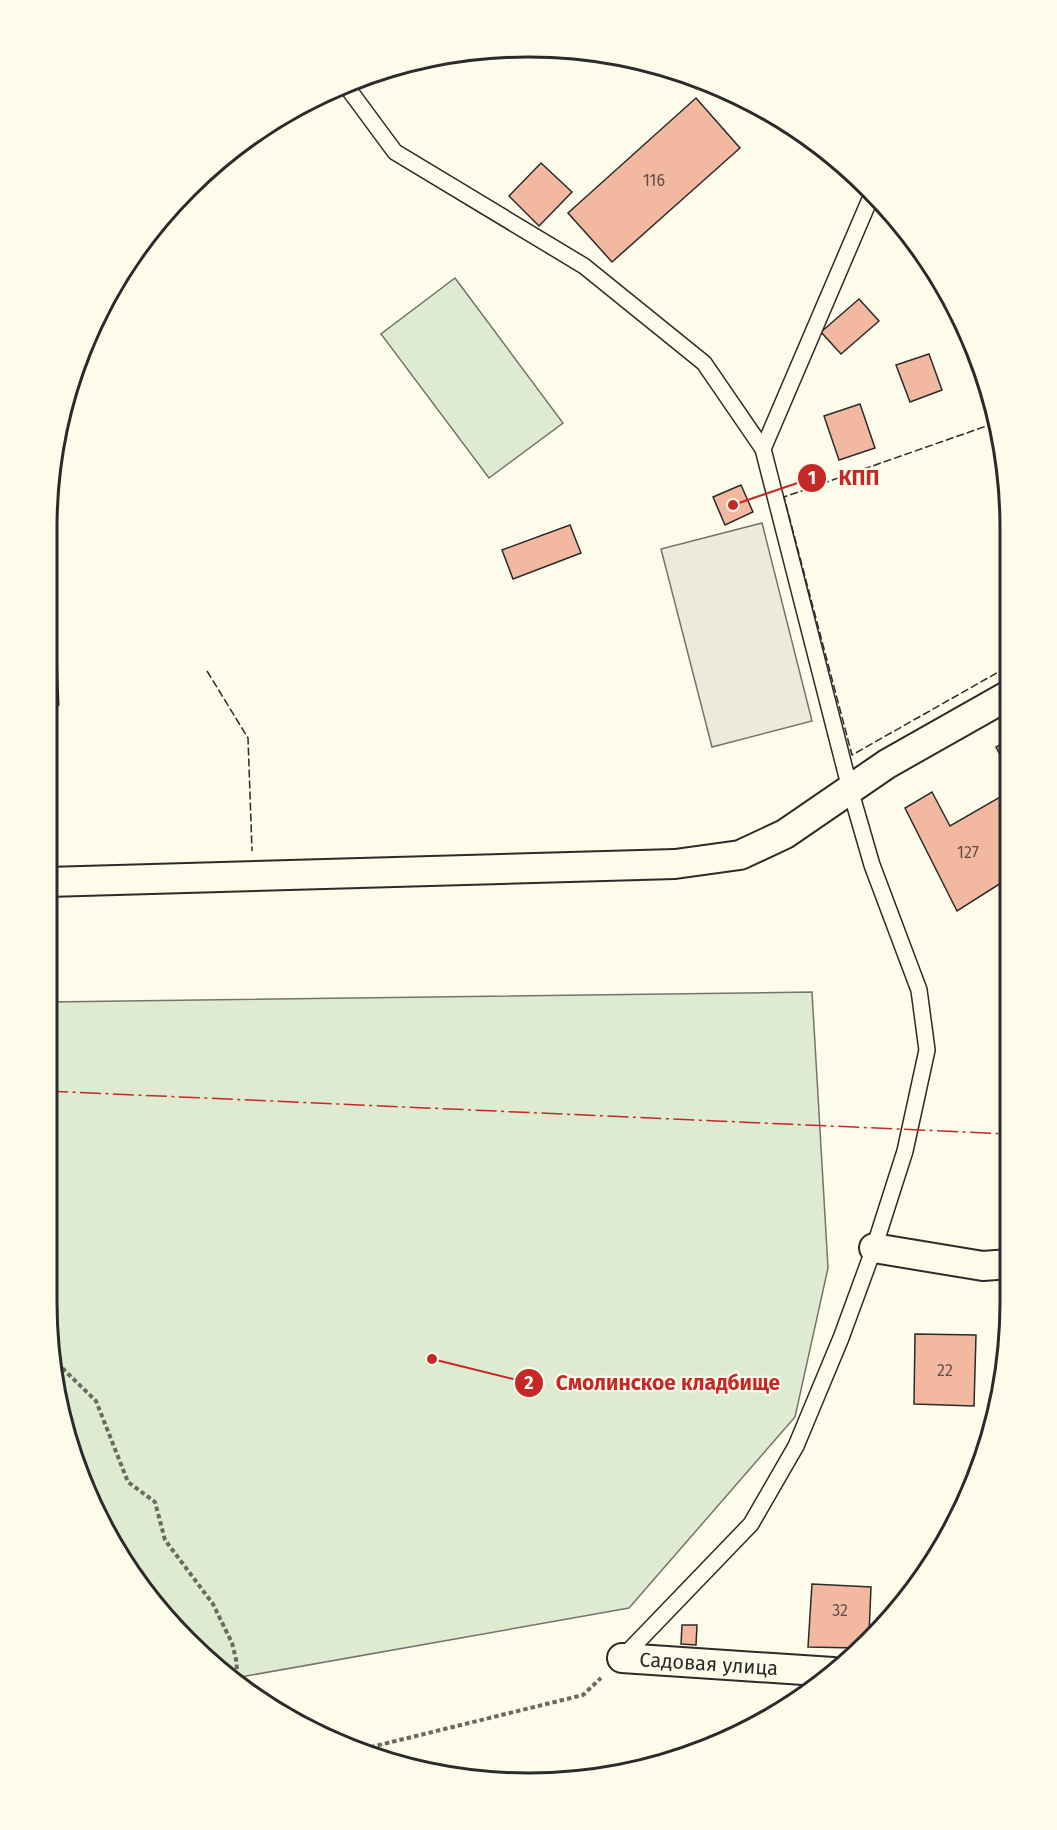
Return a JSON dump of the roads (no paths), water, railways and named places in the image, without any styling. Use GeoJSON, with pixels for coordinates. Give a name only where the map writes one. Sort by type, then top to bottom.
{"type":"FeatureCollection","features":[{"type":"Feature","properties":{"kind":"street"},"geometry":{"type":"LineString","coordinates":[[57,882],[675,864],[741,855],[785,834],[887,764],[1000,701]]}},
{"type":"Feature","properties":{"kind":"street"},"geometry":{"type":"LineString","coordinates":[[874,1248],[983,1266],[1000,1265]]}},
{"type":"Feature","properties":{"kind":"street","name":"Садовая улица"},"geometry":{"type":"LineString","coordinates":[[622,1658],[821,1671]]}},
{"type":"Feature","properties":{"kind":"lane"},"geometry":{"type":"LineString","coordinates":[[351,92],[395,152],[584,266],[704,363],[763,448],[850,789],[872,865],[919,990],[927,1050],[905,1151],[874,1248],[841,1338],[796,1446],[751,1524],[622,1658]]}},
{"type":"Feature","properties":{"kind":"lane"},"geometry":{"type":"LineString","coordinates":[[763,448],[869,202]]}},
{"type":"Feature","properties":{"kind":"place","name":"КПП"},"geometry":{"type":"Point","coordinates":[733,505]}},
{"type":"Feature","properties":{"kind":"place","name":"Смолинское кладбище"},"geometry":{"type":"Point","coordinates":[432,1359]}}]}
